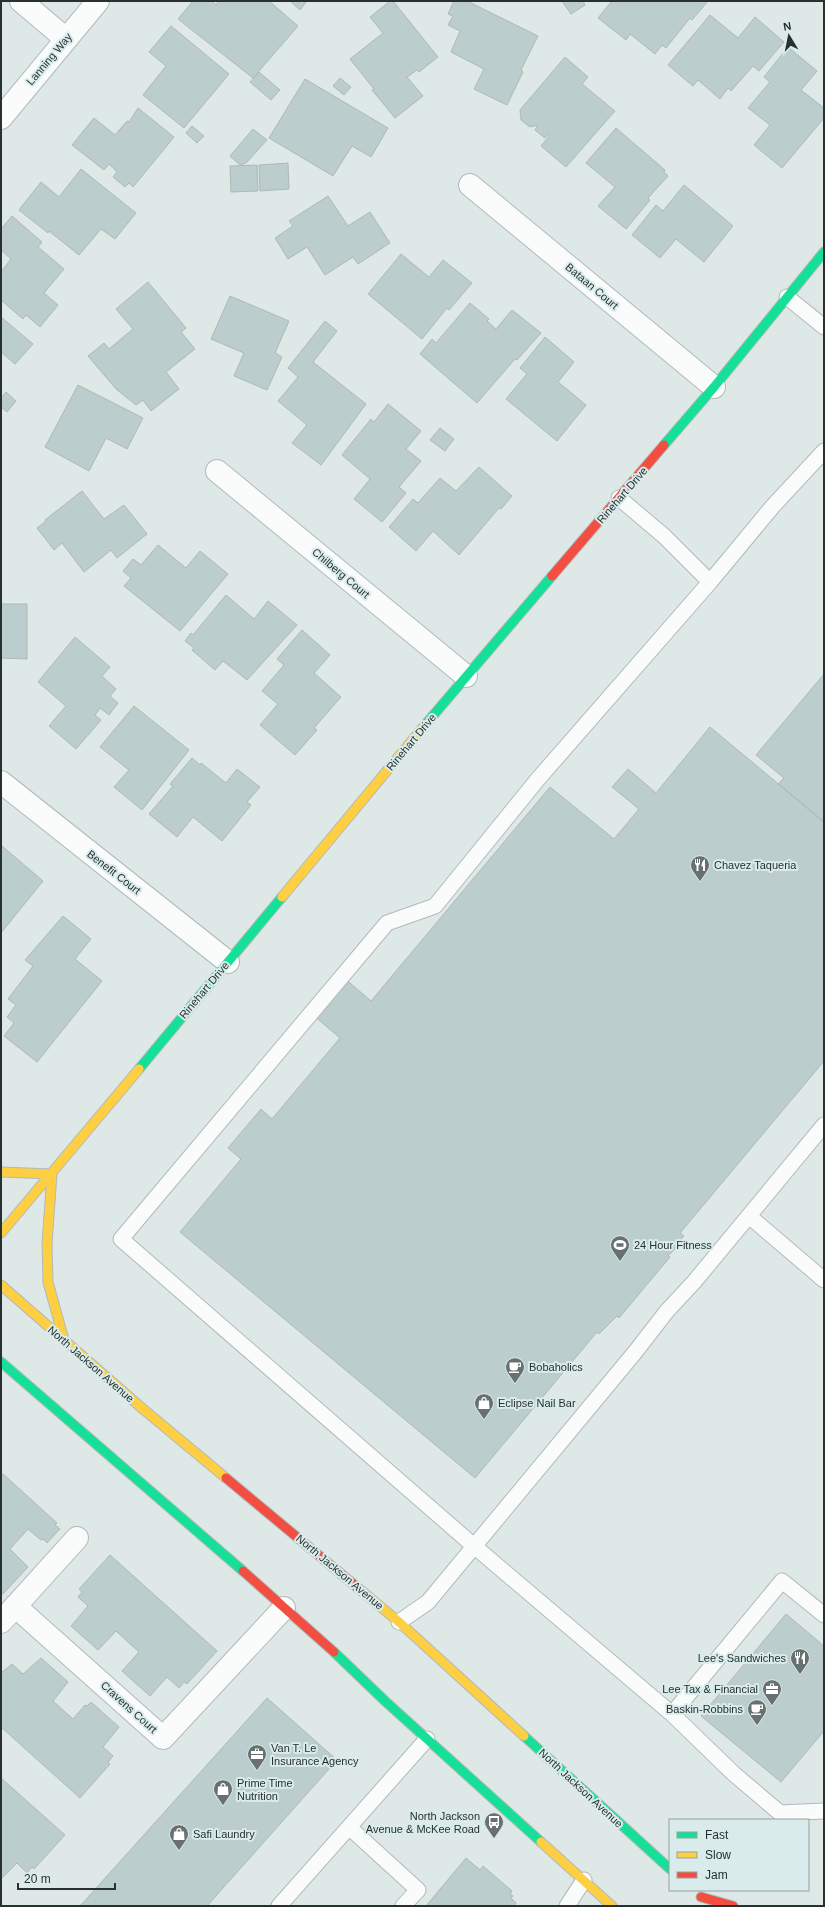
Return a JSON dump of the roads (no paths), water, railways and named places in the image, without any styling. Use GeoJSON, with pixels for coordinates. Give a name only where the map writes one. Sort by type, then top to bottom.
{"type":"FeatureCollection","features":[{"type":"Feature","properties":{"kind":"main road","name":"Rinehart Drive"},"geometry":{"type":"LineString","coordinates":[[1,1233],[52,1174],[466,676],[714,387],[824,252]]}},
{"type":"Feature","properties":{"kind":"main road"},"geometry":{"type":"LineString","coordinates":[[1,1172],[52,1174],[47,1243],[48,1282],[64,1340]]}},
{"type":"Feature","properties":{"kind":"main road","name":"North Jackson Avenue"},"geometry":{"type":"LineString","coordinates":[[1,1285],[143,1409],[399,1622],[669,1868]]}},
{"type":"Feature","properties":{"kind":"main road"},"geometry":{"type":"LineString","coordinates":[[1,1362],[310,1629],[427,1739],[612,1906]]}},
{"type":"Feature","properties":{"kind":"main road"},"geometry":{"type":"LineString","coordinates":[[694,1891],[711,1906]]}},
{"type":"Feature","properties":{"kind":"main road"},"geometry":{"type":"LineString","coordinates":[[701,1897],[734,1906]]}},
{"type":"Feature","properties":{"kind":"street"},"geometry":{"type":"LineString","coordinates":[[21,1],[66,39]]}},
{"type":"Feature","properties":{"kind":"street","name":"Lanning Way"},"geometry":{"type":"LineString","coordinates":[[1,118],[98,1]]}},
{"type":"Feature","properties":{"kind":"street","name":"Bataan Court"},"geometry":{"type":"LineString","coordinates":[[470,185],[714,387]]}},
{"type":"Feature","properties":{"kind":"street","name":"Chilberg Court"},"geometry":{"type":"LineString","coordinates":[[217,471],[466,676]]}},
{"type":"Feature","properties":{"kind":"street","name":"Benefit Court"},"geometry":{"type":"LineString","coordinates":[[1,782],[228,962]]}},
{"type":"Feature","properties":{"kind":"street"},"geometry":{"type":"LineString","coordinates":[[1,1622],[77,1538]]}},
{"type":"Feature","properties":{"kind":"street","name":"Cravens Court"},"geometry":{"type":"LineString","coordinates":[[15,1606],[163,1738],[284,1608]]}},
{"type":"Feature","properties":{"kind":"lane"},"geometry":{"type":"LineString","coordinates":[[787,297],[824,327]]}},
{"type":"Feature","properties":{"kind":"lane"},"geometry":{"type":"LineString","coordinates":[[824,452],[773,506],[710,582],[538,779],[435,906],[387,923],[121,1238],[474,1546],[672,1714],[734,1774],[780,1813],[824,1811]]}},
{"type":"Feature","properties":{"kind":"lane"},"geometry":{"type":"LineString","coordinates":[[619,498],[664,536],[710,582]]}},
{"type":"Feature","properties":{"kind":"lane"},"geometry":{"type":"LineString","coordinates":[[399,1622],[428,1602],[631,1357],[667,1311],[824,1126]]}},
{"type":"Feature","properties":{"kind":"lane"},"geometry":{"type":"LineString","coordinates":[[749,1216],[824,1280]]}},
{"type":"Feature","properties":{"kind":"lane"},"geometry":{"type":"LineString","coordinates":[[672,1714],[782,1581],[824,1615]]}},
{"type":"Feature","properties":{"kind":"lane"},"geometry":{"type":"LineString","coordinates":[[279,1906],[350,1828],[427,1739]]}},
{"type":"Feature","properties":{"kind":"lane"},"geometry":{"type":"LineString","coordinates":[[350,1828],[418,1890],[403,1906]]}},
{"type":"Feature","properties":{"kind":"lane"},"geometry":{"type":"LineString","coordinates":[[567,1906],[584,1880]]}},
{"type":"Feature","properties":{"kind":"place","name":"Chavez Taqueria"},"geometry":{"type":"Point","coordinates":[700,882]}},
{"type":"Feature","properties":{"kind":"place","name":"24 Hour Fitness"},"geometry":{"type":"Point","coordinates":[620,1262]}},
{"type":"Feature","properties":{"kind":"place","name":"Bobaholics"},"geometry":{"type":"Point","coordinates":[515,1384]}},
{"type":"Feature","properties":{"kind":"place","name":"Eclipse Nail Bar"},"geometry":{"type":"Point","coordinates":[484,1420]}},
{"type":"Feature","properties":{"kind":"place","name":"Lee's Sandwiches"},"geometry":{"type":"Point","coordinates":[800,1675]}},
{"type":"Feature","properties":{"kind":"place","name":"Lee Tax & Financial"},"geometry":{"type":"Point","coordinates":[772,1706]}},
{"type":"Feature","properties":{"kind":"place","name":"Baskin-Robbins"},"geometry":{"type":"Point","coordinates":[757,1726]}},
{"type":"Feature","properties":{"kind":"place","name":"Van T. Le Insurance Agency"},"geometry":{"type":"Point","coordinates":[257,1771]}},
{"type":"Feature","properties":{"kind":"place","name":"Prime Time Nutrition"},"geometry":{"type":"Point","coordinates":[223,1806]}},
{"type":"Feature","properties":{"kind":"place","name":"North Jackson Avenue & McKee Road"},"geometry":{"type":"Point","coordinates":[494,1839]}},
{"type":"Feature","properties":{"kind":"place","name":"Safi Laundry"},"geometry":{"type":"Point","coordinates":[179,1851]}}]}
